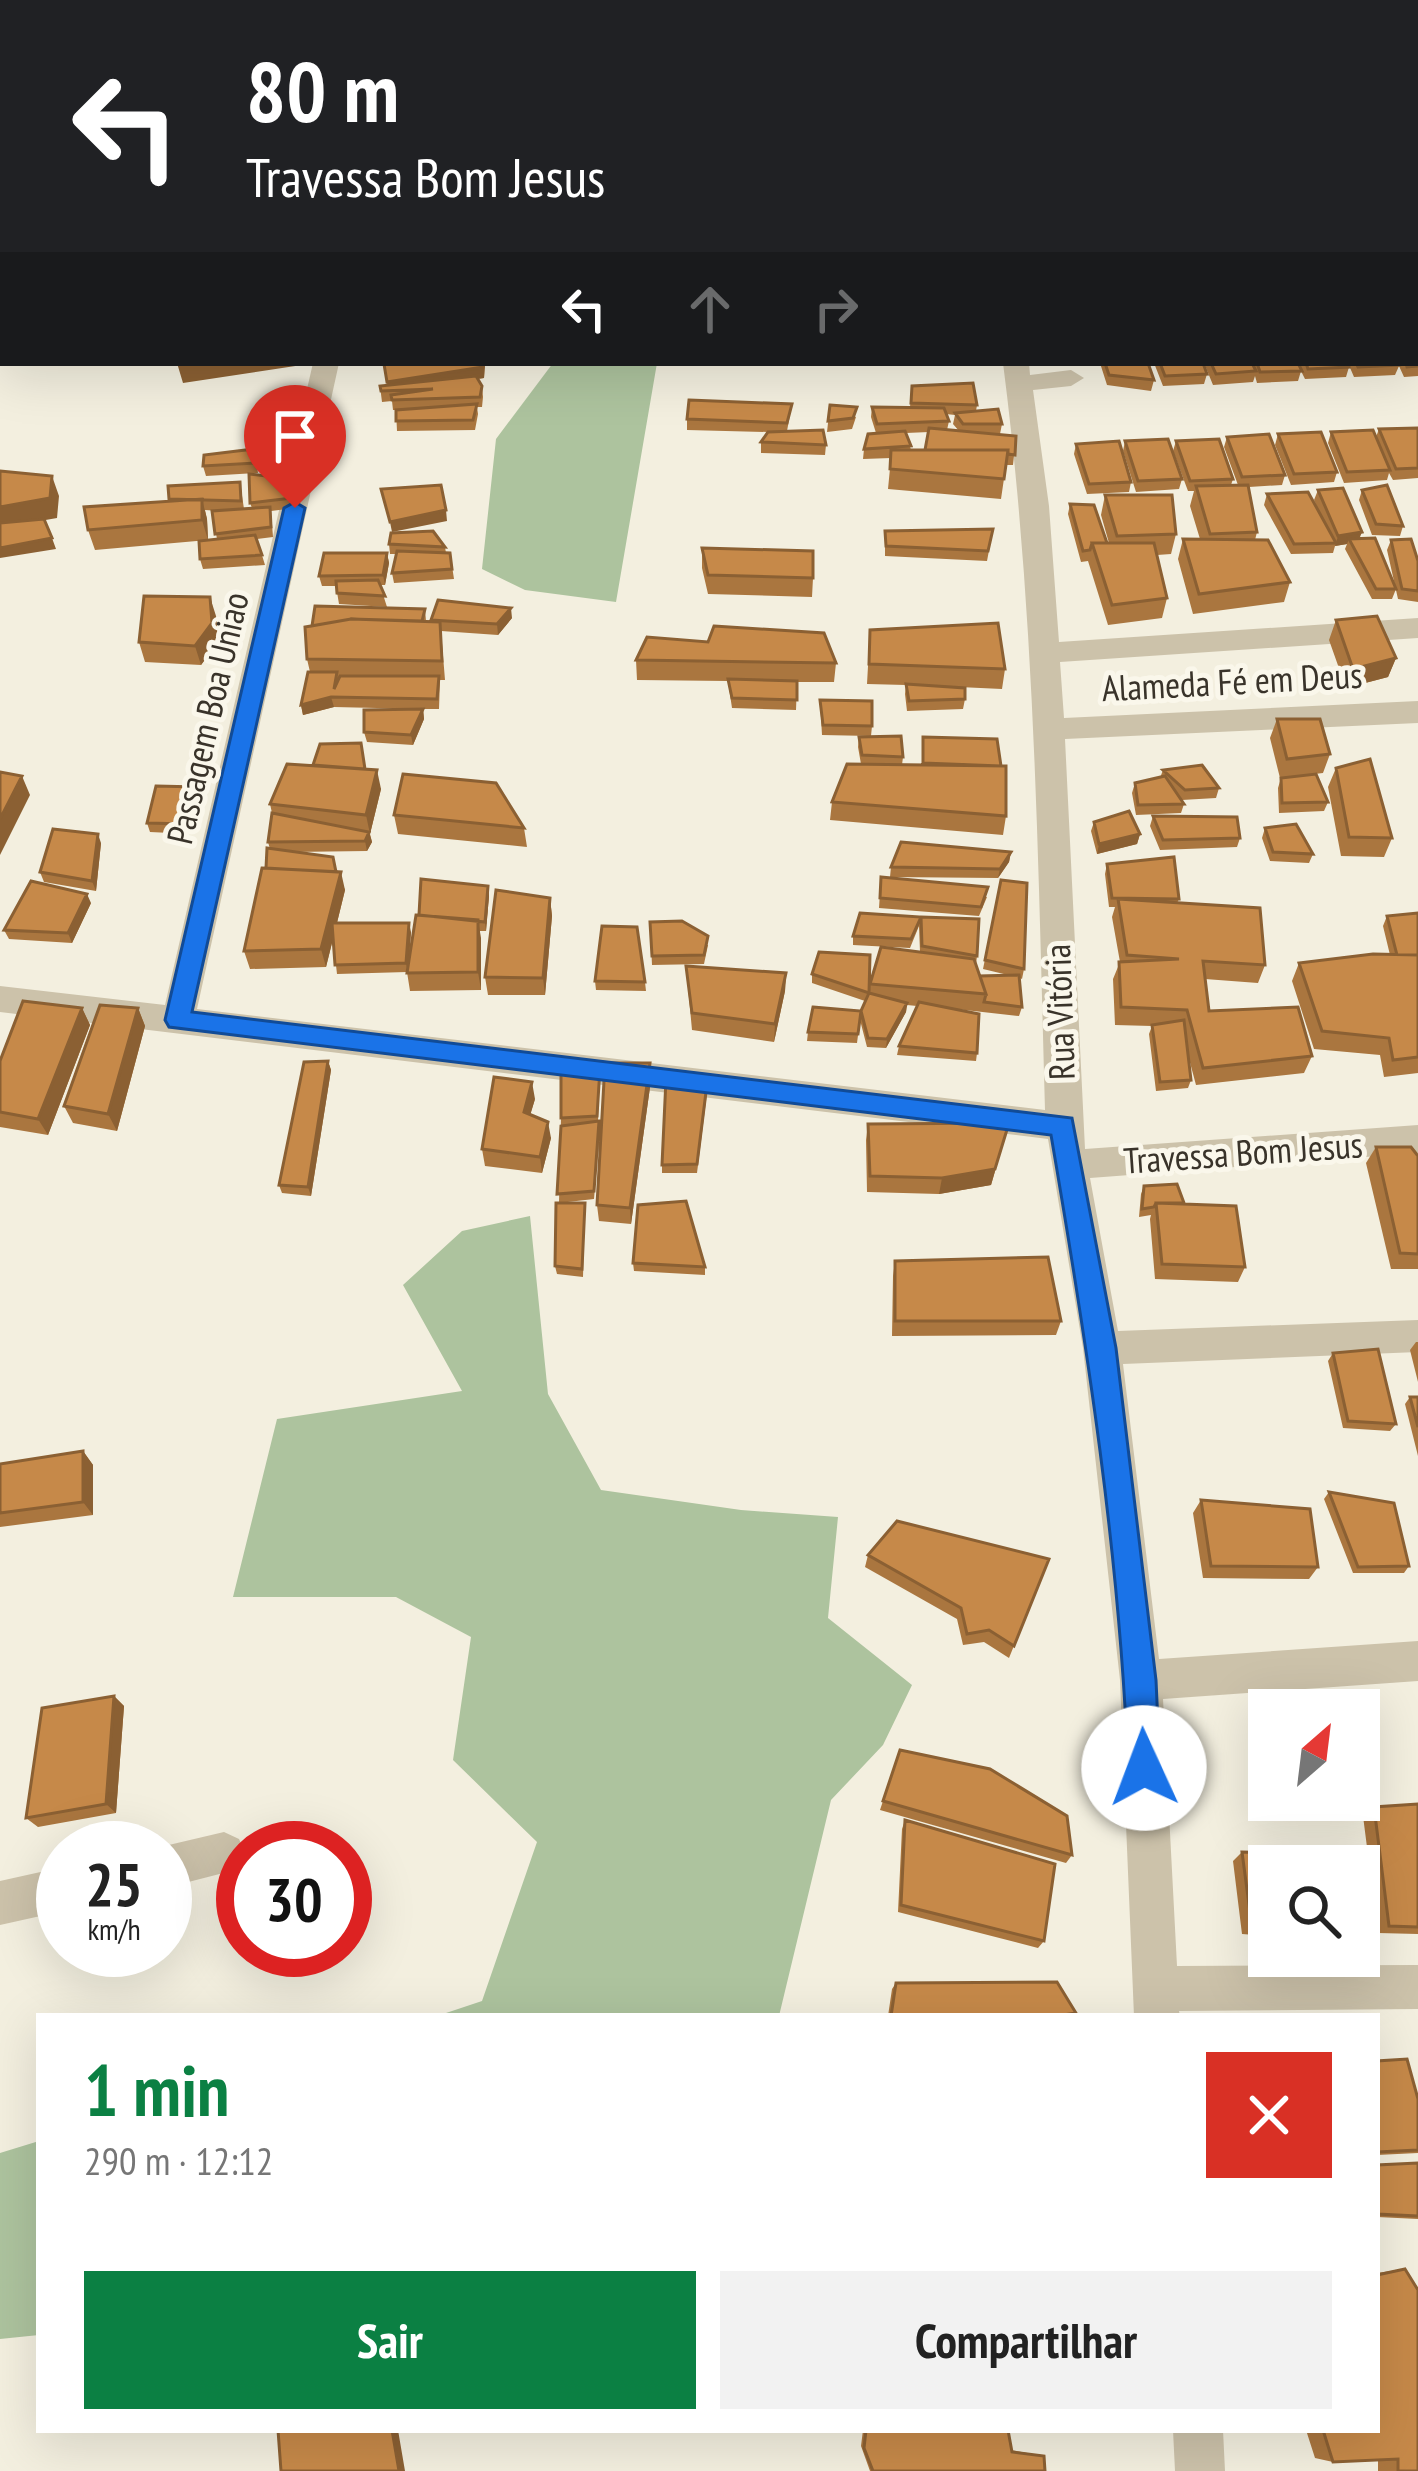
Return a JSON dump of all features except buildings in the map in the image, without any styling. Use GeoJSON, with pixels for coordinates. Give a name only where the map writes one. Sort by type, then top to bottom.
{"type":"FeatureCollection","features":[{"type":"Feature","properties":{"kind":"street","name":"Passagem Boa Uniao"},"geometry":{"type":"LineString","coordinates":[[178,1020],[325,366]]}},
{"type":"Feature","properties":{"kind":"street"},"geometry":{"type":"LineString","coordinates":[[1017,374],[1071,378]]}},
{"type":"Feature","properties":{"kind":"street","name":"Rua Vitória"},"geometry":{"type":"LineString","coordinates":[[1017,374],[1035,506],[1050,729],[1066,1145],[1102,1348],[1141,1680],[1155,2002]]}},
{"type":"Feature","properties":{"kind":"street"},"geometry":{"type":"LineString","coordinates":[[1045,652],[1418,628]]}},
{"type":"Feature","properties":{"kind":"street","name":"Alameda Fé em Deus"},"geometry":{"type":"LineString","coordinates":[[1050,729],[1418,712]]}},
{"type":"Feature","properties":{"kind":"street","name":"Travessa Bom Jesus"},"geometry":{"type":"LineString","coordinates":[[0,999],[1066,1145],[1418,1139]]}},
{"type":"Feature","properties":{"kind":"street"},"geometry":{"type":"LineString","coordinates":[[1102,1348],[1418,1336]]}},
{"type":"Feature","properties":{"kind":"street"},"geometry":{"type":"LineString","coordinates":[[1141,1680],[1418,1660]]}},
{"type":"Feature","properties":{"kind":"street"},"geometry":{"type":"LineString","coordinates":[[0,1903],[36,1895]]}},
{"type":"Feature","properties":{"kind":"street"},"geometry":{"type":"LineString","coordinates":[[1155,2002],[1418,1987]]}},
{"type":"Feature","properties":{"kind":"street"},"geometry":{"type":"LineString","coordinates":[[1198,2433],[1200,2471]]}},
{"type":"Feature","properties":{"kind":"green space"},"geometry":{"type":"Polygon","coordinates":[[[551,366],[656,366],[616,602],[525,590],[482,569],[496,439],[551,366]]]}},
{"type":"Feature","properties":{"kind":"green space"},"geometry":{"type":"Polygon","coordinates":[[[530,1216],[548,1394],[601,1490],[741,1510],[838,1517],[828,1618],[912,1685],[883,1745],[831,1800],[780,2013],[446,2013],[482,2001],[537,1842],[453,1760],[471,1637],[396,1597],[233,1597],[277,1419],[462,1391],[403,1285],[462,1231],[530,1216]]]}},
{"type":"Feature","properties":{"kind":"green space"},"geometry":{"type":"Polygon","coordinates":[[[36,2142],[36,2335],[0,2339],[0,2153],[36,2142]]]}},
{"type":"Feature","properties":{"kind":"route"},"geometry":{"type":"LineString","coordinates":[[295,508],[178,1020],[1063,1126],[1102,1348],[1141,1680],[1144,1768]]}}]}
